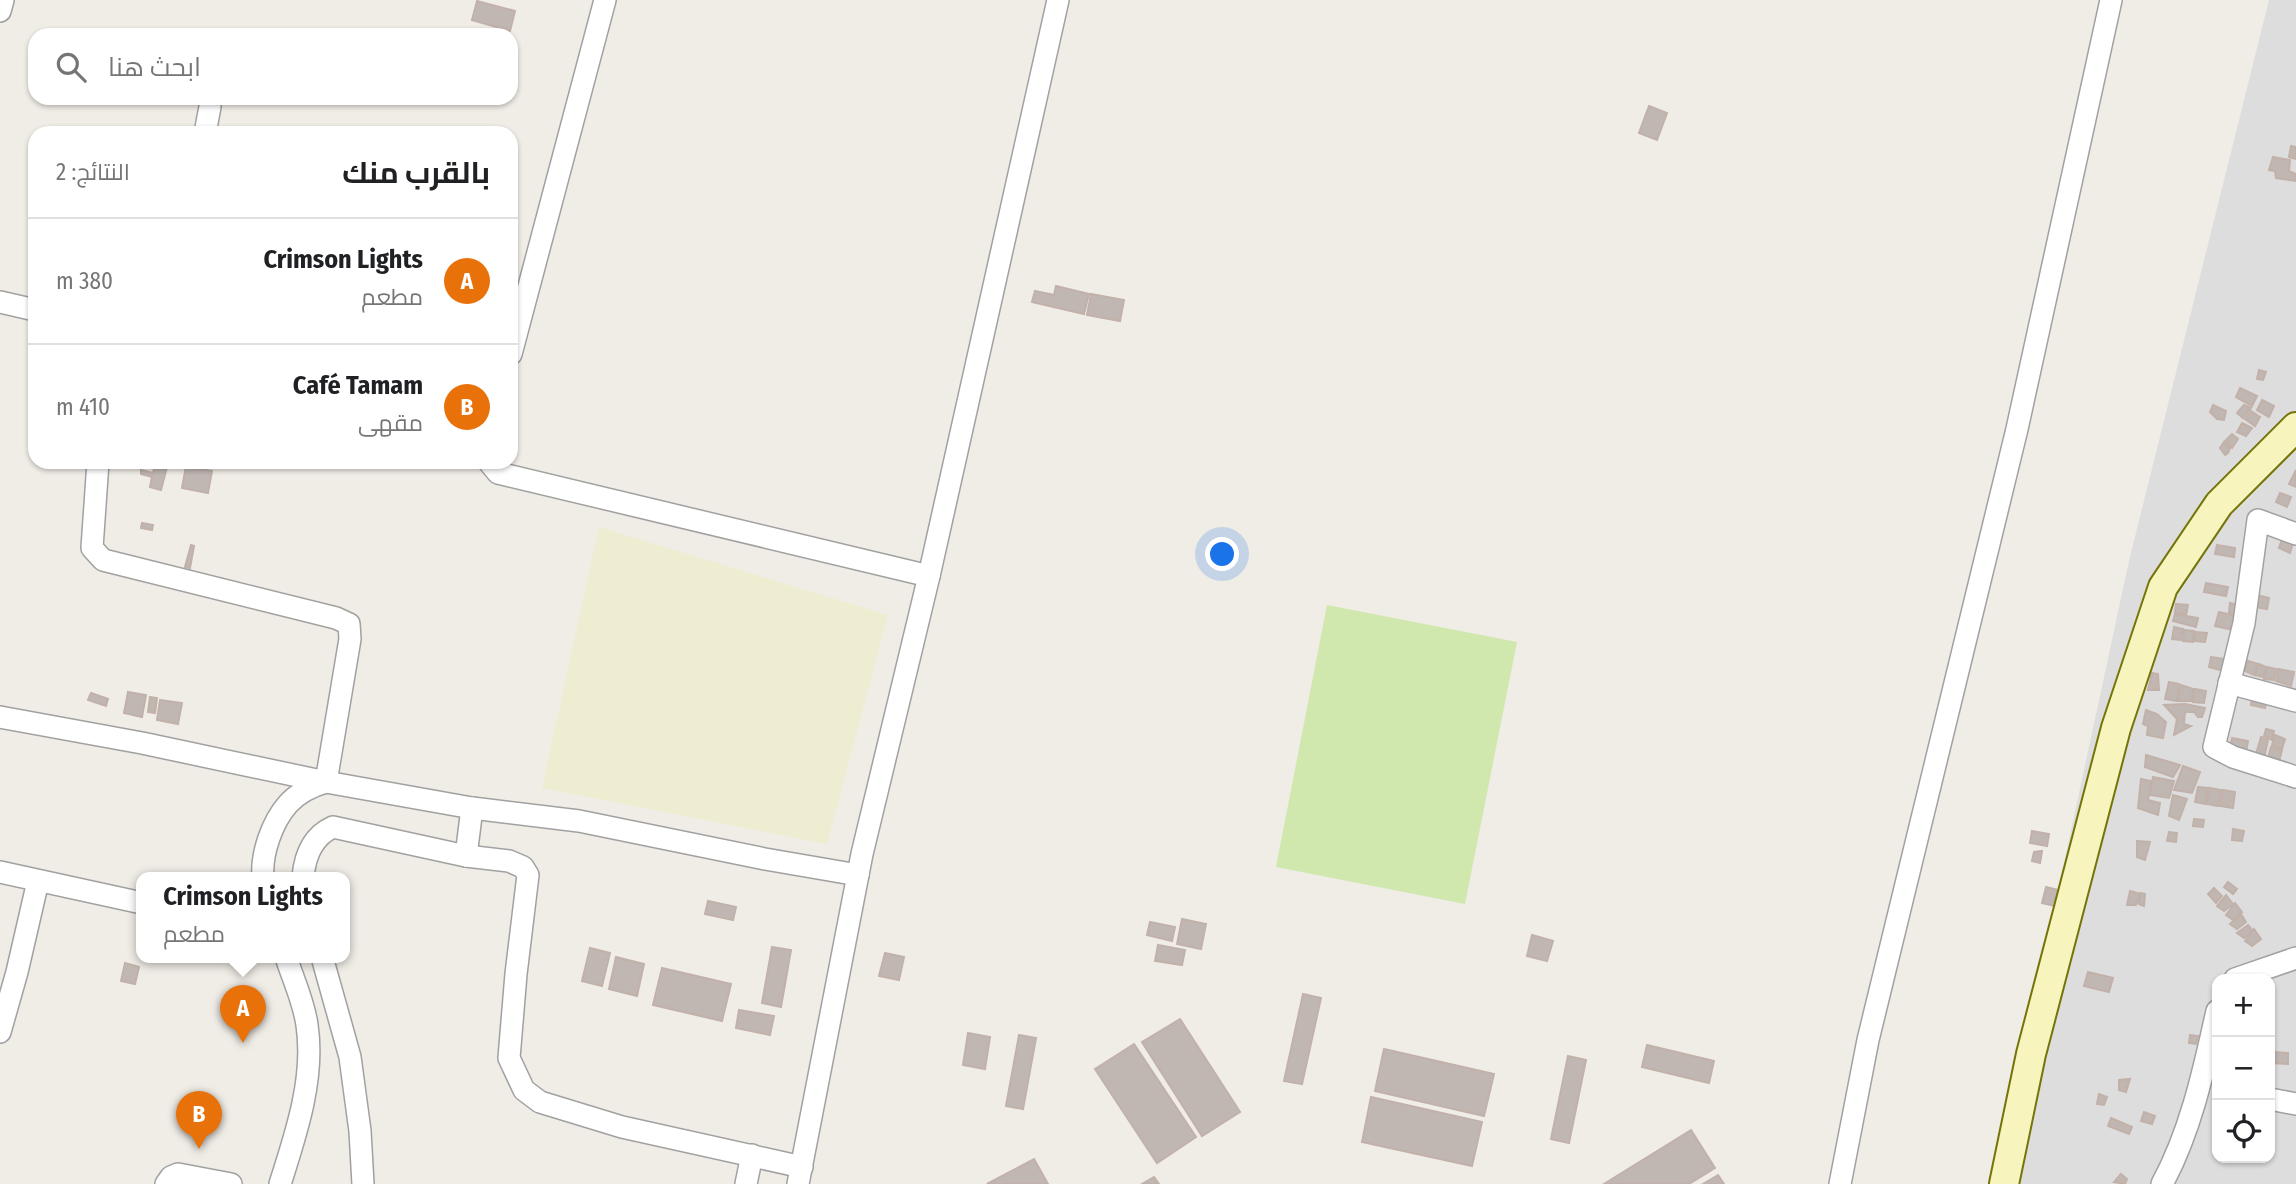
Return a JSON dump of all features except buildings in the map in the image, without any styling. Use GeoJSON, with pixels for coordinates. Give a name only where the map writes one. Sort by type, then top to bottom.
{"type":"FeatureCollection","features":[{"type":"Feature","properties":{"kind":"street"},"geometry":{"type":"LineString","coordinates":[[0,12],[3,0]]}},
{"type":"Feature","properties":{"kind":"street"},"geometry":{"type":"LineString","coordinates":[[518,328],[605,0]]}},
{"type":"Feature","properties":{"kind":"street"},"geometry":{"type":"LineString","coordinates":[[304,872],[305,861],[315,838],[333,827],[466,856],[509,861],[523,867],[528,875],[509,1058],[524,1090],[540,1102],[622,1127],[752,1155],[800,1176],[858,875],[929,576],[1058,0]]}},
{"type":"Feature","properties":{"kind":"street"},"geometry":{"type":"LineString","coordinates":[[1840,1184],[1868,1040],[2017,429],[2111,0]]}},
{"type":"Feature","properties":{"kind":"street"},"geometry":{"type":"LineString","coordinates":[[206,126],[210,107]]}},
{"type":"Feature","properties":{"kind":"street"},"geometry":{"type":"LineString","coordinates":[[0,302],[28,308]]}},
{"type":"Feature","properties":{"kind":"street"},"geometry":{"type":"LineString","coordinates":[[2004,1184],[2031,1054],[2113,741],[2163,587],[2219,504],[2296,427]]}},
{"type":"Feature","properties":{"kind":"street"},"geometry":{"type":"LineString","coordinates":[[98,469],[92,548],[103,560],[336,618],[349,624],[350,639],[326,782]]}},
{"type":"Feature","properties":{"kind":"street"},"geometry":{"type":"LineString","coordinates":[[495,469],[498,472],[929,576]]}},
{"type":"Feature","properties":{"kind":"street"},"geometry":{"type":"LineString","coordinates":[[2296,534],[2259,520],[2244,623],[2214,747],[2233,757],[2296,777]]}},
{"type":"Feature","properties":{"kind":"street"},"geometry":{"type":"LineString","coordinates":[[2229,683],[2296,701]]}},
{"type":"Feature","properties":{"kind":"street"},"geometry":{"type":"LineString","coordinates":[[0,717],[142,743],[326,782],[472,808],[579,821],[858,875]]}},
{"type":"Feature","properties":{"kind":"street"},"geometry":{"type":"LineString","coordinates":[[263,872],[262,864],[269,840],[288,804],[311,787],[326,782]]}},
{"type":"Feature","properties":{"kind":"street"},"geometry":{"type":"LineString","coordinates":[[466,856],[472,808]]}},
{"type":"Feature","properties":{"kind":"street"},"geometry":{"type":"LineString","coordinates":[[0,872],[136,902]]}},
{"type":"Feature","properties":{"kind":"street"},"geometry":{"type":"LineString","coordinates":[[0,1031],[17,972],[37,881]]}},
{"type":"Feature","properties":{"kind":"street"},"geometry":{"type":"LineString","coordinates":[[2250,974],[2296,958]]}},
{"type":"Feature","properties":{"kind":"street"},"geometry":{"type":"LineString","coordinates":[[280,1184],[295,1137],[309,1063],[307,1023],[288,963]]}},
{"type":"Feature","properties":{"kind":"street"},"geometry":{"type":"LineString","coordinates":[[323,963],[350,1057],[360,1131],[363,1184]]}},
{"type":"Feature","properties":{"kind":"street"},"geometry":{"type":"LineString","coordinates":[[2162,1184],[2209,1086],[2214,1037]]}},
{"type":"Feature","properties":{"kind":"street"},"geometry":{"type":"LineString","coordinates":[[2275,1100],[2296,1104]]}},
{"type":"Feature","properties":{"kind":"street"},"geometry":{"type":"LineString","coordinates":[[746,1184],[752,1155]]}},
{"type":"Feature","properties":{"kind":"street"},"geometry":{"type":"LineString","coordinates":[[166,1184],[177,1174],[231,1184]]}},
{"type":"Feature","properties":{"kind":"shaded area"},"geometry":{"type":"Polygon","coordinates":[[[2269,0],[2296,0],[2296,1184],[1995,1184],[2129,561],[2269,0]]]}},
{"type":"Feature","properties":{"kind":"green space"},"geometry":{"type":"Polygon","coordinates":[[[599,527],[888,615],[827,844],[542,788],[599,527]]]}},
{"type":"Feature","properties":{"kind":"green space"},"geometry":{"type":"Polygon","coordinates":[[[1327,605],[1517,642],[1465,904],[1276,867],[1327,605]]]}},
{"type":"Feature","properties":{"kind":"place","name":"Crimson Lights"},"geometry":{"type":"Point","coordinates":[243,1043]}},
{"type":"Feature","properties":{"kind":"place","name":"Café Tamam"},"geometry":{"type":"Point","coordinates":[199,1149]}}]}
